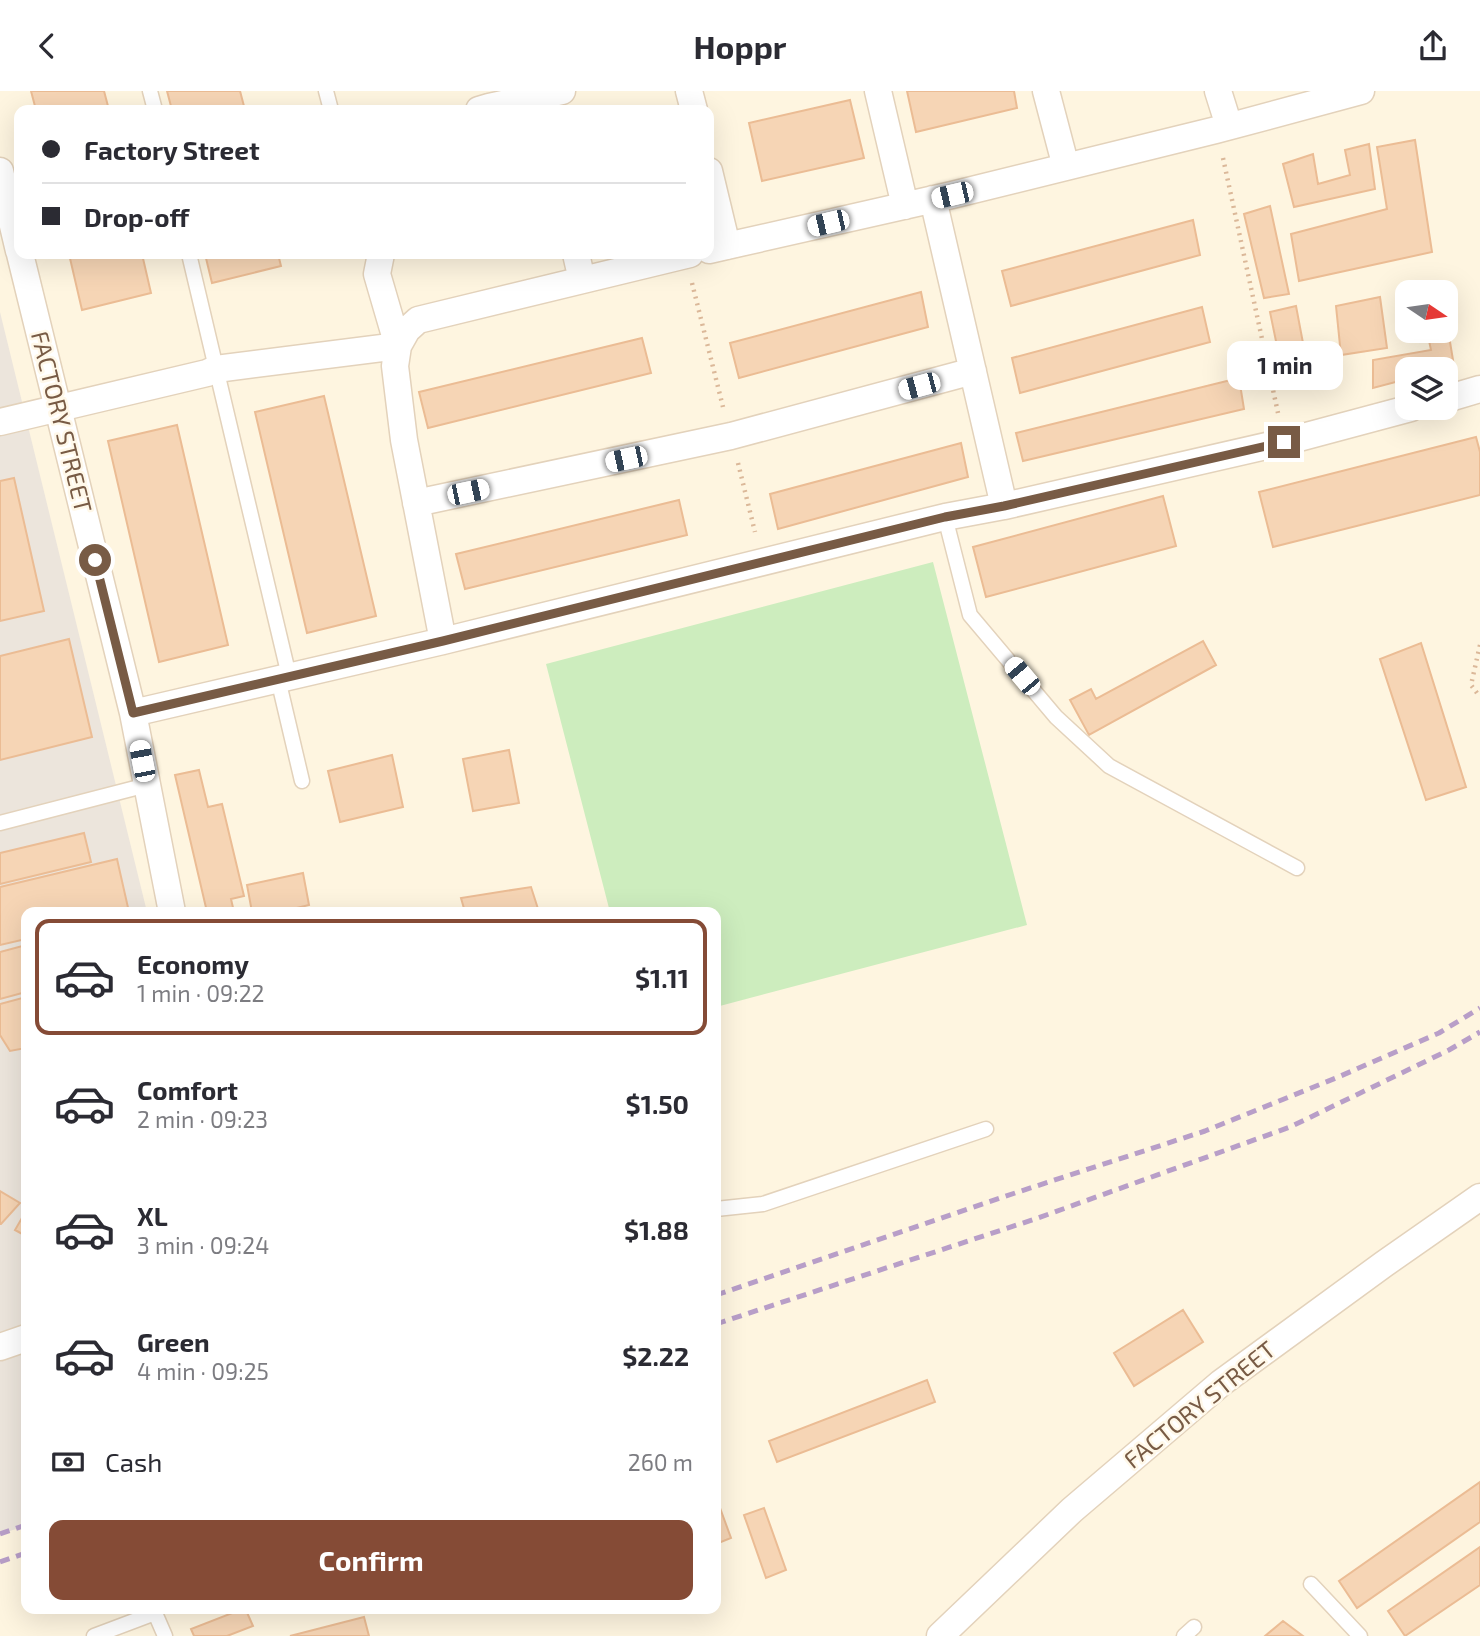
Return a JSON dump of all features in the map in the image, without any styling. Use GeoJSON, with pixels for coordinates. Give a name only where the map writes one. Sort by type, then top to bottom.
{"type":"FeatureCollection","features":[{"type":"Feature","properties":{"kind":"street"},"geometry":{"type":"LineString","coordinates":[[878,91],[905,205]]}},
{"type":"Feature","properties":{"kind":"street"},"geometry":{"type":"LineString","coordinates":[[1046,91],[1066,167]]}},
{"type":"Feature","properties":{"kind":"street"},"geometry":{"type":"LineString","coordinates":[[1218,91],[1223,128]]}},
{"type":"Feature","properties":{"kind":"street"},"geometry":{"type":"LineString","coordinates":[[714,214],[718,248],[1066,167],[1361,91]]}},
{"type":"Feature","properties":{"kind":"street"},"geometry":{"type":"LineString","coordinates":[[500,105],[545,97]]}},
{"type":"Feature","properties":{"kind":"street","name":"FACTORY STREET"},"geometry":{"type":"LineString","coordinates":[[0,171],[14,228]]}},
{"type":"Feature","properties":{"kind":"street"},"geometry":{"type":"LineString","coordinates":[[933,199],[1004,506]]}},
{"type":"Feature","properties":{"kind":"street","name":"FACTORY STREET"},"geometry":{"type":"LineString","coordinates":[[22,259],[133,713],[171,907]]}},
{"type":"Feature","properties":{"kind":"street"},"geometry":{"type":"LineString","coordinates":[[577,259],[582,280]]}},
{"type":"Feature","properties":{"kind":"street"},"geometry":{"type":"LineString","coordinates":[[443,641],[404,440],[394,366],[398,346],[418,320],[670,259]]}},
{"type":"Feature","properties":{"kind":"street"},"geometry":{"type":"LineString","coordinates":[[376,261],[398,346]]}},
{"type":"Feature","properties":{"kind":"street"},"geometry":{"type":"LineString","coordinates":[[0,422],[216,369],[398,346]]}},
{"type":"Feature","properties":{"kind":"street"},"geometry":{"type":"LineString","coordinates":[[416,503],[731,436],[973,371]]}},
{"type":"Feature","properties":{"kind":"street"},"geometry":{"type":"LineString","coordinates":[[1458,395],[1480,389]]}},
{"type":"Feature","properties":{"kind":"street"},"geometry":{"type":"LineString","coordinates":[[133,713],[443,641],[945,517],[1284,442],[1395,412]]}},
{"type":"Feature","properties":{"kind":"street","name":"FACTORY STREET"},"geometry":{"type":"LineString","coordinates":[[940,1636],[1072,1510],[1222,1383],[1480,1197]]}},
{"type":"Feature","properties":{"kind":"street"},"geometry":{"type":"LineString","coordinates":[[0,1347],[21,1340]]}},
{"type":"Feature","properties":{"kind":"lane"},"geometry":{"type":"LineString","coordinates":[[190,259],[283,678],[302,781]]}},
{"type":"Feature","properties":{"kind":"lane"},"geometry":{"type":"LineString","coordinates":[[945,517],[970,615],[1056,717],[1109,766],[1297,868]]}},
{"type":"Feature","properties":{"kind":"lane"},"geometry":{"type":"LineString","coordinates":[[0,823],[147,785]]}},
{"type":"Feature","properties":{"kind":"lane"},"geometry":{"type":"LineString","coordinates":[[721,1208],[763,1204],[986,1129]]}},
{"type":"Feature","properties":{"kind":"lane"},"geometry":{"type":"LineString","coordinates":[[1311,1584],[1360,1636]]}},
{"type":"Feature","properties":{"kind":"lane"},"geometry":{"type":"LineString","coordinates":[[94,1636],[152,1614]]}},
{"type":"Feature","properties":{"kind":"lane"},"geometry":{"type":"LineString","coordinates":[[155,1614],[164,1636]]}},
{"type":"Feature","properties":{"kind":"path"},"geometry":{"type":"LineString","coordinates":[[1223,128],[1284,442]]}},
{"type":"Feature","properties":{"kind":"path"},"geometry":{"type":"LineString","coordinates":[[1480,645],[1471,685],[1480,697]]}},
{"type":"Feature","properties":{"kind":"shaded area"},"geometry":{"type":"Polygon","coordinates":[[[0,312],[146,907],[21,907],[21,1528],[0,1534],[0,312]]]}},
{"type":"Feature","properties":{"kind":"green space"},"geometry":{"type":"Polygon","coordinates":[[[933,562],[1027,925],[721,1006],[721,907],[609,907],[546,664],[933,562]]]}},
{"type":"Feature","properties":{"kind":"building"},"geometry":{"type":"Polygon","coordinates":[[[31,91],[104,91],[108,105],[35,105],[31,91]]]}},
{"type":"Feature","properties":{"kind":"building"},"geometry":{"type":"Polygon","coordinates":[[[167,91],[240,91],[244,105],[171,105],[167,91]]]}},
{"type":"Feature","properties":{"kind":"building"},"geometry":{"type":"Polygon","coordinates":[[[907,91],[1014,91],[1017,108],[916,132],[907,91]]]}},
{"type":"Feature","properties":{"kind":"building"},"geometry":{"type":"Polygon","coordinates":[[[850,100],[864,158],[762,181],[749,123],[850,100]]]}},
{"type":"Feature","properties":{"kind":"building"},"geometry":{"type":"Polygon","coordinates":[[[1415,140],[1432,252],[1299,281],[1291,234],[1387,209],[1377,147],[1415,140]]]}},
{"type":"Feature","properties":{"kind":"building"},"geometry":{"type":"Polygon","coordinates":[[[1369,144],[1375,189],[1294,207],[1283,164],[1313,154],[1318,184],[1350,175],[1345,150],[1369,144]]]}},
{"type":"Feature","properties":{"kind":"building"},"geometry":{"type":"Polygon","coordinates":[[[1270,206],[1289,294],[1264,298],[1244,214],[1270,206]]]}},
{"type":"Feature","properties":{"kind":"building"},"geometry":{"type":"Polygon","coordinates":[[[1193,220],[1200,255],[1011,306],[1002,271],[1193,220]]]}},
{"type":"Feature","properties":{"kind":"building"},"geometry":{"type":"Polygon","coordinates":[[[70,259],[143,259],[151,293],[82,310],[70,259]]]}},
{"type":"Feature","properties":{"kind":"building"},"geometry":{"type":"Polygon","coordinates":[[[206,259],[279,259],[281,266],[212,283],[206,259]]]}},
{"type":"Feature","properties":{"kind":"building"},"geometry":{"type":"Polygon","coordinates":[[[921,292],[928,327],[739,378],[730,343],[921,292]]]}},
{"type":"Feature","properties":{"kind":"building"},"geometry":{"type":"Polygon","coordinates":[[[1380,297],[1387,348],[1341,355],[1336,306],[1380,297]]]}},
{"type":"Feature","properties":{"kind":"building"},"geometry":{"type":"Polygon","coordinates":[[[1296,306],[1310,380],[1285,385],[1270,312],[1296,306]]]}},
{"type":"Feature","properties":{"kind":"building"},"geometry":{"type":"Polygon","coordinates":[[[1202,307],[1210,342],[1020,393],[1012,358],[1202,307]]]}},
{"type":"Feature","properties":{"kind":"building"},"geometry":{"type":"Polygon","coordinates":[[[642,338],[651,373],[428,428],[419,392],[642,338]]]}},
{"type":"Feature","properties":{"kind":"building"},"geometry":{"type":"Polygon","coordinates":[[[1430,343],[1450,343],[1452,357],[1395,357],[1395,382],[1373,388],[1373,360],[1431,350],[1430,343]]]}},
{"type":"Feature","properties":{"kind":"building"},"geometry":{"type":"Polygon","coordinates":[[[1239,378],[1244,409],[1023,461],[1016,433],[1239,378]]]}},
{"type":"Feature","properties":{"kind":"building"},"geometry":{"type":"Polygon","coordinates":[[[324,396],[376,616],[307,633],[255,412],[324,396]]]}},
{"type":"Feature","properties":{"kind":"building"},"geometry":{"type":"Polygon","coordinates":[[[177,425],[228,645],[159,662],[108,441],[177,425]]]}},
{"type":"Feature","properties":{"kind":"building"},"geometry":{"type":"Polygon","coordinates":[[[1476,437],[1480,452],[1480,495],[1273,547],[1259,492],[1476,437]]]}},
{"type":"Feature","properties":{"kind":"building"},"geometry":{"type":"Polygon","coordinates":[[[961,443],[968,477],[778,529],[770,494],[961,443]]]}},
{"type":"Feature","properties":{"kind":"building"},"geometry":{"type":"Polygon","coordinates":[[[14,478],[44,611],[0,621],[0,481],[14,478]]]}},
{"type":"Feature","properties":{"kind":"building"},"geometry":{"type":"Polygon","coordinates":[[[1163,496],[1176,546],[986,597],[973,547],[1163,496]]]}},
{"type":"Feature","properties":{"kind":"building"},"geometry":{"type":"Polygon","coordinates":[[[679,500],[687,535],[465,589],[456,554],[679,500]]]}},
{"type":"Feature","properties":{"kind":"building"},"geometry":{"type":"Polygon","coordinates":[[[69,639],[92,737],[0,760],[0,656],[69,639]]]}},
{"type":"Feature","properties":{"kind":"building"},"geometry":{"type":"Polygon","coordinates":[[[1203,641],[1216,665],[1089,735],[1070,700],[1091,689],[1096,699],[1203,641]]]}},
{"type":"Feature","properties":{"kind":"building"},"geometry":{"type":"Polygon","coordinates":[[[1421,643],[1466,787],[1426,800],[1380,659],[1421,643]]]}},
{"type":"Feature","properties":{"kind":"building"},"geometry":{"type":"Polygon","coordinates":[[[509,750],[519,803],[473,811],[463,759],[509,750]]]}},
{"type":"Feature","properties":{"kind":"building"},"geometry":{"type":"Polygon","coordinates":[[[392,755],[403,807],[340,822],[328,771],[392,755]]]}},
{"type":"Feature","properties":{"kind":"building"},"geometry":{"type":"Polygon","coordinates":[[[199,770],[208,807],[222,804],[244,896],[231,899],[233,907],[206,907],[175,775],[199,770]]]}},
{"type":"Feature","properties":{"kind":"building"},"geometry":{"type":"Polygon","coordinates":[[[84,833],[91,862],[0,884],[0,853],[84,833]]]}},
{"type":"Feature","properties":{"kind":"building"},"geometry":{"type":"Polygon","coordinates":[[[117,859],[128,907],[21,907],[21,940],[0,945],[0,887],[117,859]]]}},
{"type":"Feature","properties":{"kind":"building"},"geometry":{"type":"Polygon","coordinates":[[[303,873],[309,905],[251,907],[247,885],[303,873]]]}},
{"type":"Feature","properties":{"kind":"building"},"geometry":{"type":"Polygon","coordinates":[[[531,887],[537,907],[464,907],[461,898],[531,887]]]}},
{"type":"Feature","properties":{"kind":"building"},"geometry":{"type":"Polygon","coordinates":[[[21,946],[21,993],[0,999],[0,952],[21,946]]]}},
{"type":"Feature","properties":{"kind":"building"},"geometry":{"type":"Polygon","coordinates":[[[21,998],[21,1049],[10,1051],[0,1035],[0,1004],[21,998]]]}},
{"type":"Feature","properties":{"kind":"building"},"geometry":{"type":"Polygon","coordinates":[[[0,1191],[20,1203],[1,1224],[0,1224],[0,1191]]]}},
{"type":"Feature","properties":{"kind":"building"},"geometry":{"type":"Polygon","coordinates":[[[21,1220],[21,1233],[15,1230],[21,1220]]]}},
{"type":"Feature","properties":{"kind":"building"},"geometry":{"type":"Polygon","coordinates":[[[1183,1310],[1203,1342],[1134,1386],[1114,1353],[1183,1310]]]}},
{"type":"Feature","properties":{"kind":"building"},"geometry":{"type":"Polygon","coordinates":[[[927,1380],[935,1402],[777,1462],[769,1441],[927,1380]]]}},
{"type":"Feature","properties":{"kind":"building"},"geometry":{"type":"Polygon","coordinates":[[[1480,1482],[1480,1522],[1357,1608],[1339,1581],[1480,1482]]]}},
{"type":"Feature","properties":{"kind":"building"},"geometry":{"type":"Polygon","coordinates":[[[764,1508],[786,1570],[766,1578],[744,1515],[764,1508]]]}},
{"type":"Feature","properties":{"kind":"building"},"geometry":{"type":"Polygon","coordinates":[[[721,1511],[731,1538],[721,1542],[721,1511]]]}},
{"type":"Feature","properties":{"kind":"building"},"geometry":{"type":"Polygon","coordinates":[[[1480,1547],[1480,1585],[1405,1636],[1388,1611],[1480,1547]]]}},
{"type":"Feature","properties":{"kind":"building"},"geometry":{"type":"Polygon","coordinates":[[[230,1614],[248,1614],[253,1626],[227,1636],[194,1636],[191,1629],[230,1614]]]}},
{"type":"Feature","properties":{"kind":"building"},"geometry":{"type":"Polygon","coordinates":[[[364,1617],[369,1636],[290,1636],[364,1617]]]}},
{"type":"Feature","properties":{"kind":"building"},"geometry":{"type":"Polygon","coordinates":[[[1283,1621],[1303,1636],[1265,1636],[1283,1621]]]}},
{"type":"Feature","properties":{"kind":"railway"},"geometry":{"type":"LineString","coordinates":[[721,1293],[1205,1131],[1439,1033],[1480,1008]]}},
{"type":"Feature","properties":{"kind":"railway"},"geometry":{"type":"LineString","coordinates":[[721,1322],[1038,1218],[1290,1127],[1449,1050],[1480,1032]]}},
{"type":"Feature","properties":{"kind":"railway"},"geometry":{"type":"LineString","coordinates":[[0,1534],[21,1527]]}},
{"type":"Feature","properties":{"kind":"railway"},"geometry":{"type":"LineString","coordinates":[[0,1562],[21,1555]]}},
{"type":"Feature","properties":{"kind":"route"},"geometry":{"type":"LineString","coordinates":[[95,560],[133,713],[443,641],[945,517],[1284,442]]}}]}
